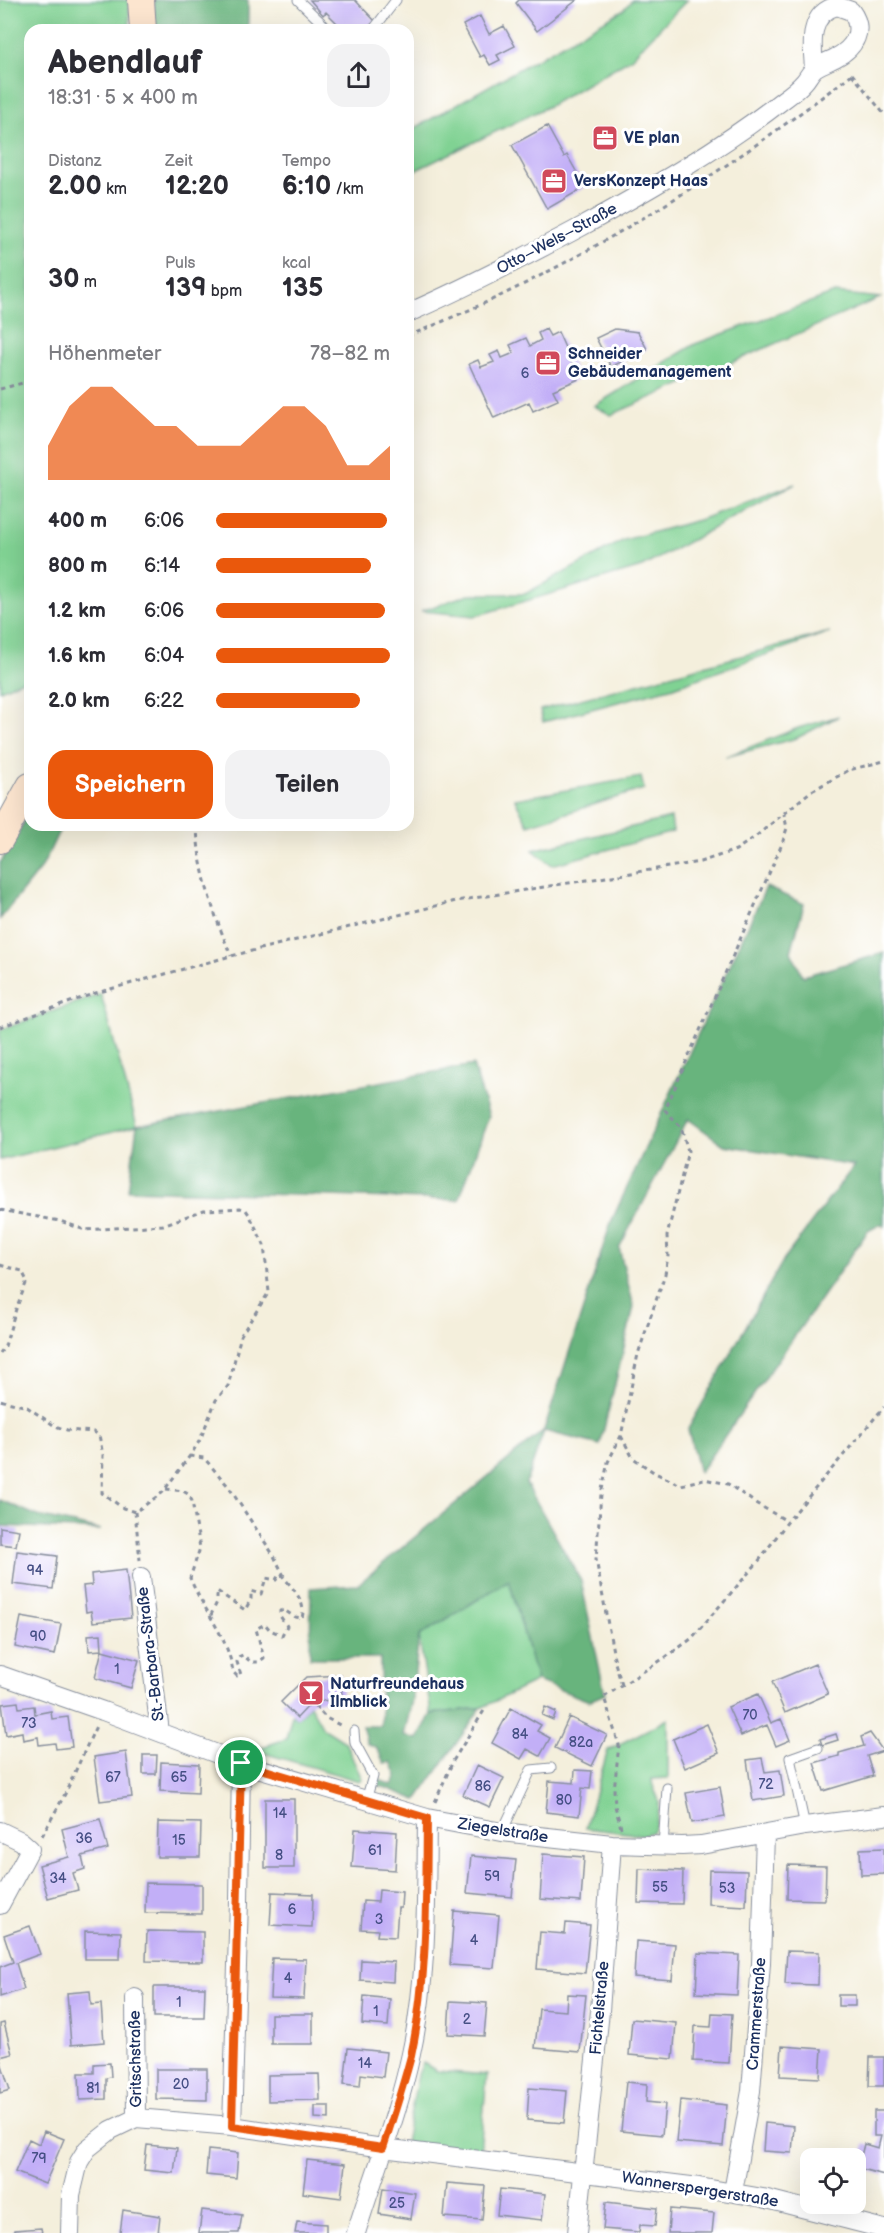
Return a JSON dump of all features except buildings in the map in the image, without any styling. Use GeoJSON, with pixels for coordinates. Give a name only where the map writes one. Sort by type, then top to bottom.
{"type":"FeatureCollection","features":[{"type":"Feature","properties":{"kind":"main road"},"geometry":{"type":"LineString","coordinates":[[141,0],[143,24]]}},
{"type":"Feature","properties":{"kind":"main road"},"geometry":{"type":"LineString","coordinates":[[0,840],[24,797]]}},
{"type":"Feature","properties":{"kind":"street"},"geometry":{"type":"LineString","coordinates":[[837,6],[851,11],[859,30],[853,43],[838,57],[814,69],[812,48],[818,18],[822,13],[837,6]]}},
{"type":"Feature","properties":{"kind":"street","name":"Otto–Wels–Straße"},"geometry":{"type":"LineString","coordinates":[[414,310],[501,270],[635,197],[707,153],[783,100],[804,82],[814,69]]}},
{"type":"Feature","properties":{"kind":"street","name":"St.-Barbara-Straße"},"geometry":{"type":"LineString","coordinates":[[141,1577],[160,1732]]}},
{"type":"Feature","properties":{"kind":"street","name":"Ziegelstraße"},"geometry":{"type":"LineString","coordinates":[[0,1675],[241,1763],[427,1818],[502,1832],[619,1844],[701,1845],[806,1826],[884,1816]]}},
{"type":"Feature","properties":{"kind":"street"},"geometry":{"type":"LineString","coordinates":[[232,2126],[241,1763]]}},
{"type":"Feature","properties":{"kind":"street"},"geometry":{"type":"LineString","coordinates":[[356,2233],[411,2055],[419,2008],[425,1931],[427,1818]]}},
{"type":"Feature","properties":{"kind":"street"},"geometry":{"type":"LineString","coordinates":[[0,1831],[30,1849],[0,1905]]}},
{"type":"Feature","properties":{"kind":"street","name":"Crammerstraße"},"geometry":{"type":"LineString","coordinates":[[734,2192],[751,2091],[762,1942],[765,1834]]}},
{"type":"Feature","properties":{"kind":"street","name":"Fichtelstraße"},"geometry":{"type":"LineString","coordinates":[[585,2172],[619,1844]]}},
{"type":"Feature","properties":{"kind":"street","name":"Gritschstraße"},"geometry":{"type":"LineString","coordinates":[[70,2233],[71,2195],[79,2162],[87,2149],[111,2130],[136,2118],[135,1998]]}},
{"type":"Feature","properties":{"kind":"street","name":"Wannerspergerstraße"},"geometry":{"type":"LineString","coordinates":[[136,2118],[232,2126],[383,2148],[734,2192],[824,2212],[884,2229]]}},
{"type":"Feature","properties":{"kind":"street"},"geometry":{"type":"LineString","coordinates":[[577,2233],[585,2172]]}},
{"type":"Feature","properties":{"kind":"lane"},"geometry":{"type":"LineString","coordinates":[[298,0],[323,24]]}},
{"type":"Feature","properties":{"kind":"lane"},"geometry":{"type":"LineString","coordinates":[[378,24],[396,0]]}},
{"type":"Feature","properties":{"kind":"lane"},"geometry":{"type":"LineString","coordinates":[[354,1731],[355,1743],[373,1776],[366,1800]]}},
{"type":"Feature","properties":{"kind":"lane"},"geometry":{"type":"LineString","coordinates":[[806,1826],[790,1758],[818,1748]]}},
{"type":"Feature","properties":{"kind":"lane"},"geometry":{"type":"LineString","coordinates":[[502,1832],[531,1770],[551,1768]]}},
{"type":"Feature","properties":{"kind":"lane"},"geometry":{"type":"LineString","coordinates":[[663,1846],[667,1788]]}},
{"type":"Feature","properties":{"kind":"path"},"geometry":{"type":"LineString","coordinates":[[838,57],[884,114]]}},
{"type":"Feature","properties":{"kind":"path"},"geometry":{"type":"LineString","coordinates":[[0,389],[24,383]]}},
{"type":"Feature","properties":{"kind":"path"},"geometry":{"type":"LineString","coordinates":[[0,1027],[96,993],[231,956],[456,901],[700,862],[736,850],[810,792],[849,770],[884,761]]}},
{"type":"Feature","properties":{"kind":"path"},"geometry":{"type":"LineString","coordinates":[[622,1684],[615,1663],[596,1559],[601,1494],[608,1462],[621,1436],[638,1353],[665,1274],[668,1256],[666,1236],[688,1151],[681,1127],[665,1110],[782,844],[787,828],[784,813]]}},
{"type":"Feature","properties":{"kind":"path"},"geometry":{"type":"LineString","coordinates":[[198,831],[201,870],[216,920],[231,956]]}},
{"type":"Feature","properties":{"kind":"path"},"geometry":{"type":"LineString","coordinates":[[0,1210],[60,1221],[85,1230],[163,1225],[204,1210],[240,1208],[246,1210],[250,1216],[264,1245],[269,1292],[241,1335],[228,1386],[216,1400],[200,1440],[166,1489],[135,1512],[123,1508],[102,1493],[103,1455],[99,1435],[94,1432],[61,1428],[44,1420],[27,1407],[0,1400]]}},
{"type":"Feature","properties":{"kind":"path"},"geometry":{"type":"LineString","coordinates":[[0,1265],[22,1271],[27,1281],[5,1346],[0,1353]]}},
{"type":"Feature","properties":{"kind":"path"},"geometry":{"type":"LineString","coordinates":[[619,1844],[614,1798],[619,1745],[604,1697],[691,1639],[758,1562],[788,1521],[884,1407]]}},
{"type":"Feature","properties":{"kind":"path"},"geometry":{"type":"LineString","coordinates":[[621,1436],[633,1458],[655,1473],[681,1485],[704,1479],[728,1484],[757,1504],[788,1521]]}},
{"type":"Feature","properties":{"kind":"path"},"geometry":{"type":"LineString","coordinates":[[190,1456],[204,1458],[228,1486],[274,1556],[284,1578]]}},
{"type":"Feature","properties":{"kind":"path"},"geometry":{"type":"LineString","coordinates":[[166,1489],[183,1491],[188,1494],[192,1502],[200,1548],[190,1578],[225,1642],[233,1672],[237,1676],[241,1675],[237,1662],[238,1657],[243,1655],[250,1662],[258,1662],[264,1658],[256,1629],[258,1626],[265,1624],[270,1630],[282,1635],[286,1626],[280,1616],[280,1611],[284,1610],[295,1617],[302,1618],[304,1611],[302,1602],[281,1574],[276,1580],[266,1578],[261,1594],[251,1591],[245,1610],[217,1591],[217,1602],[211,1615]]}},
{"type":"Feature","properties":{"kind":"path"},"geometry":{"type":"LineString","coordinates":[[135,1512],[141,1577]]}},
{"type":"Feature","properties":{"kind":"path"},"geometry":{"type":"LineString","coordinates":[[315,1706],[326,1718],[354,1731]]}},
{"type":"Feature","properties":{"kind":"path"},"geometry":{"type":"LineString","coordinates":[[438,1795],[453,1761],[485,1709]]}},
{"type":"Feature","properties":{"kind":"path"},"geometry":{"type":"LineString","coordinates":[[30,1849],[39,1839],[65,1794],[103,1711]]}},
{"type":"Feature","properties":{"kind":"green space"},"geometry":{"type":"Polygon","coordinates":[[[0,0],[129,0],[130,24],[24,24],[24,680],[0,690],[0,0]]]}},
{"type":"Feature","properties":{"kind":"green space"},"geometry":{"type":"Polygon","coordinates":[[[154,0],[248,0],[248,24],[154,24],[154,0]]]}},
{"type":"Feature","properties":{"kind":"green space"},"geometry":{"type":"Polygon","coordinates":[[[632,0],[687,0],[630,59],[549,106],[414,171],[414,129],[623,10],[632,0]]]}},
{"type":"Feature","properties":{"kind":"green space"},"geometry":{"type":"Polygon","coordinates":[[[835,293],[880,298],[611,415],[594,406],[695,344],[835,293]]]}},
{"type":"Feature","properties":{"kind":"green space"},"geometry":{"type":"Polygon","coordinates":[[[795,484],[642,567],[475,616],[421,611],[469,594],[525,594],[624,540],[699,520],[795,484]]]}},
{"type":"Feature","properties":{"kind":"green space"},"geometry":{"type":"Polygon","coordinates":[[[830,632],[674,687],[543,722],[540,710],[830,632]]]}},
{"type":"Feature","properties":{"kind":"green space"},"geometry":{"type":"Polygon","coordinates":[[[839,716],[797,738],[725,757],[798,728],[839,716]]]}},
{"type":"Feature","properties":{"kind":"green space"},"geometry":{"type":"Polygon","coordinates":[[[641,777],[644,789],[528,825],[515,799],[641,777]]]}},
{"type":"Feature","properties":{"kind":"green space"},"geometry":{"type":"Polygon","coordinates":[[[671,818],[673,832],[552,865],[533,850],[671,818]]]}},
{"type":"Feature","properties":{"kind":"green space"},"geometry":{"type":"Polygon","coordinates":[[[24,821],[24,831],[59,831],[43,865],[0,919],[0,863],[24,821]]]}},
{"type":"Feature","properties":{"kind":"green space"},"geometry":{"type":"Polygon","coordinates":[[[766,887],[804,904],[791,952],[803,976],[884,953],[884,1227],[881,1224],[868,1231],[699,1473],[688,1429],[784,1259],[854,1166],[724,1145],[688,1119],[619,1248],[634,1307],[600,1445],[544,1431],[526,1483],[581,1581],[605,1694],[589,1701],[537,1681],[509,1580],[419,1636],[412,1700],[404,1736],[418,1739],[431,1714],[481,1708],[417,1800],[376,1784],[379,1780],[392,1785],[397,1776],[391,1762],[384,1763],[377,1748],[367,1743],[362,1726],[381,1726],[380,1658],[310,1658],[311,1588],[357,1585],[544,1430],[611,1222],[766,887]]]}},
{"type":"Feature","properties":{"kind":"green space"},"geometry":{"type":"Polygon","coordinates":[[[101,994],[137,1126],[0,1160],[0,1030],[101,994]]]}},
{"type":"Feature","properties":{"kind":"green space"},"geometry":{"type":"Polygon","coordinates":[[[473,1065],[489,1116],[459,1200],[128,1190],[137,1126],[473,1065]]]}},
{"type":"Feature","properties":{"kind":"green space"},"geometry":{"type":"Polygon","coordinates":[[[0,1500],[38,1516],[101,1530],[0,1526],[0,1500]]]}},
{"type":"Feature","properties":{"kind":"green space"},"geometry":{"type":"Polygon","coordinates":[[[509,1580],[537,1681],[481,1708],[431,1714],[419,1636],[509,1580]]]}},
{"type":"Feature","properties":{"kind":"green space"},"geometry":{"type":"Polygon","coordinates":[[[310,1705],[323,1728],[345,1742],[362,1779],[359,1781],[253,1750],[286,1739],[292,1714],[297,1718],[310,1705]]]}},
{"type":"Feature","properties":{"kind":"green space"},"geometry":{"type":"Polygon","coordinates":[[[668,1719],[668,1778],[652,1779],[659,1806],[652,1832],[643,1835],[585,1828],[608,1750],[668,1719]]]}},
{"type":"Feature","properties":{"kind":"green space"},"geometry":{"type":"Polygon","coordinates":[[[423,2063],[437,2071],[487,2075],[480,2152],[405,2143],[418,2074],[423,2063]]]}},
{"type":"Feature","properties":{"kind":"place","name":"VE plan"},"geometry":{"type":"Point","coordinates":[605,138]}},
{"type":"Feature","properties":{"kind":"place","name":"VersKonzept Haas"},"geometry":{"type":"Point","coordinates":[554,181]}},
{"type":"Feature","properties":{"kind":"place","name":"Schneider Gebäudemanagement"},"geometry":{"type":"Point","coordinates":[548,363]}},
{"type":"Feature","properties":{"kind":"place","name":"Naturfreundehaus Ilmblick"},"geometry":{"type":"Point","coordinates":[311,1693]}},
{"type":"Feature","properties":{"kind":"route"},"geometry":{"type":"LineString","coordinates":[[241,1763],[427,1818],[425,1931],[419,2008],[411,2055],[383,2148],[232,2126],[241,1763]]}}]}
